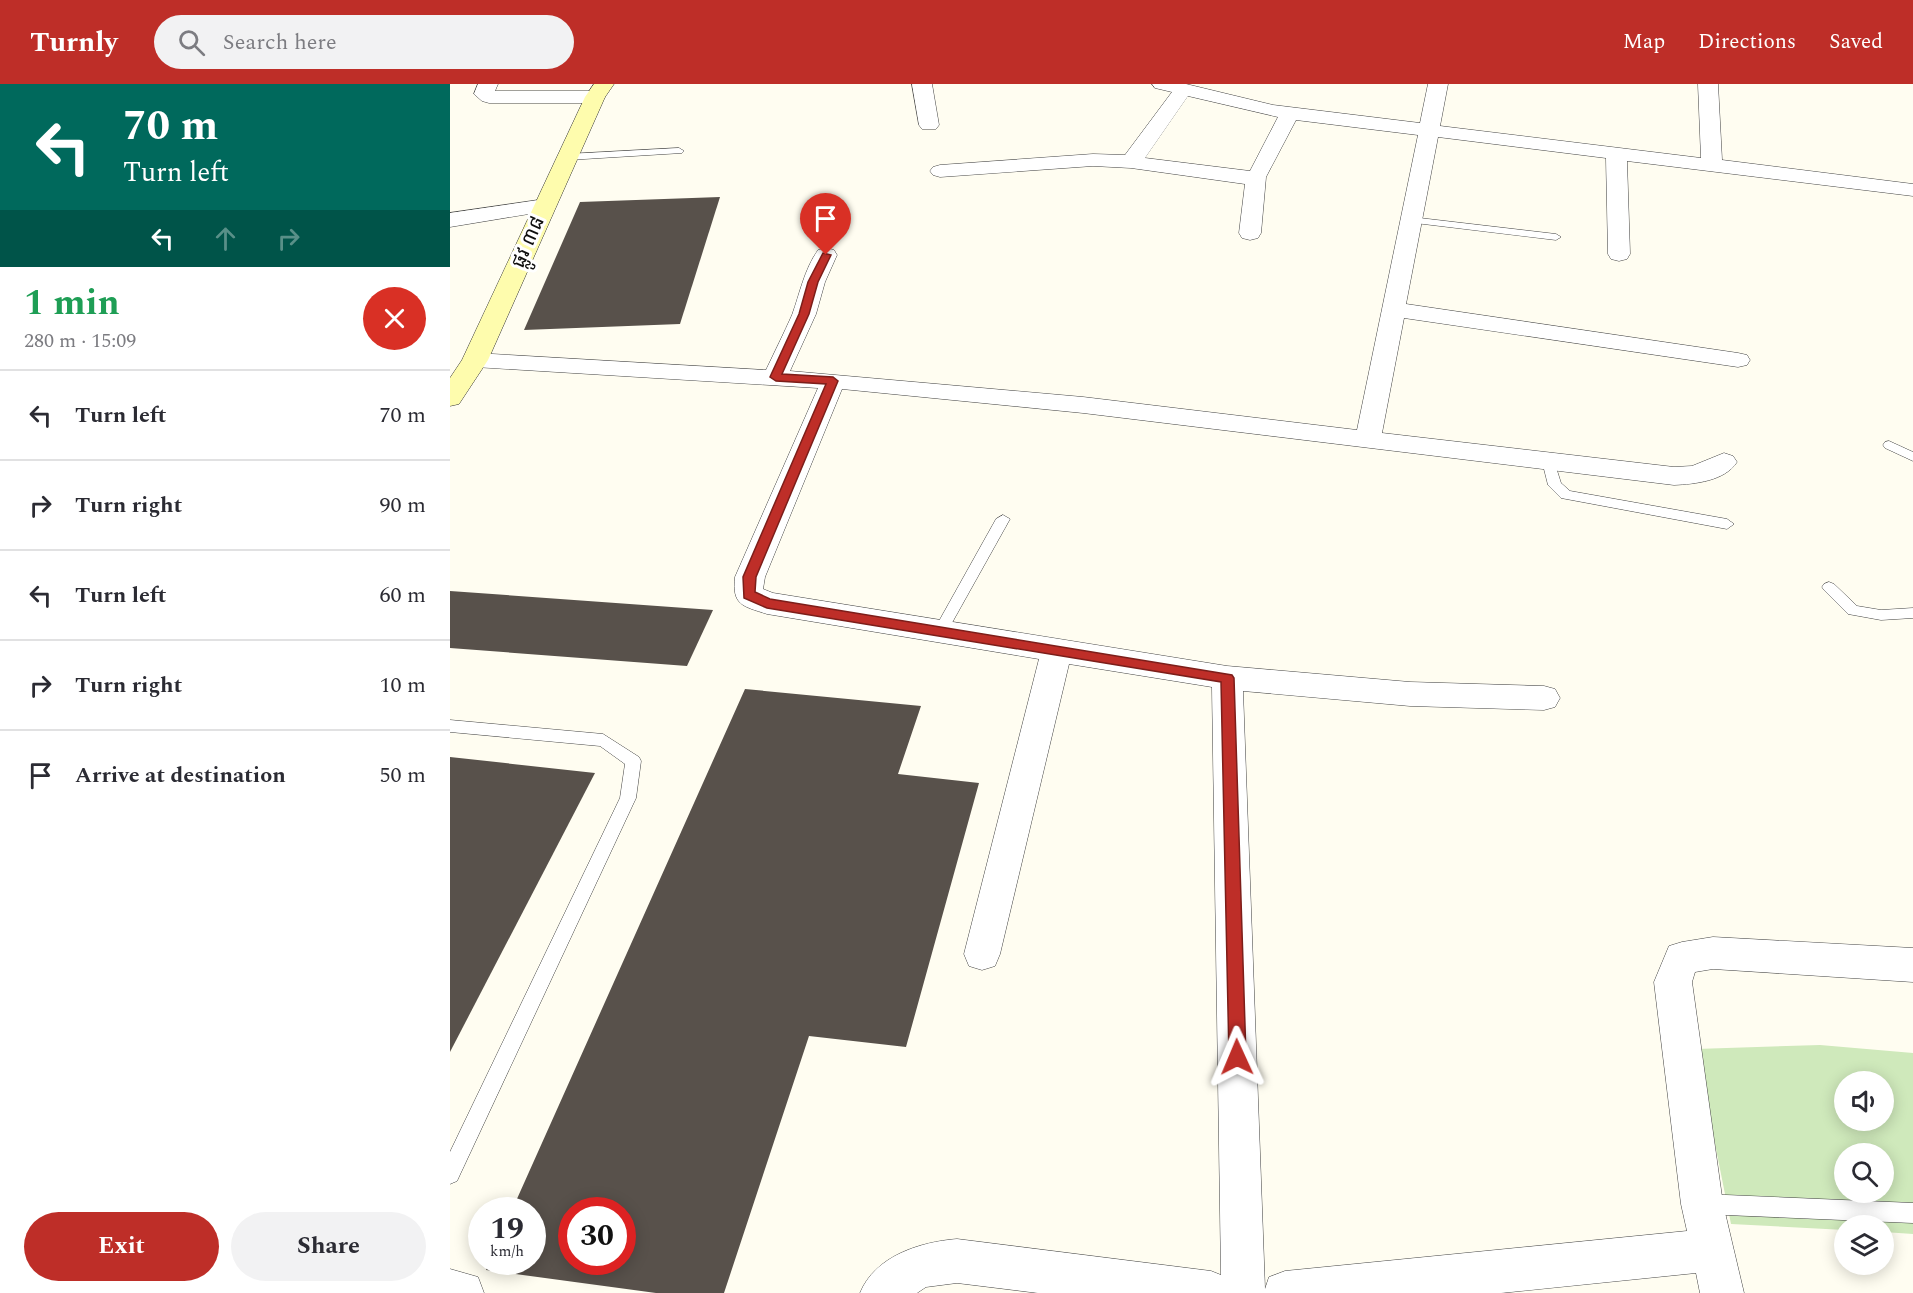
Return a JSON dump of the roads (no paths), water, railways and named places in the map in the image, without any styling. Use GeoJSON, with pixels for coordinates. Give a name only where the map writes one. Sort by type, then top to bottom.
{"type":"FeatureCollection","features":[{"type":"Feature","properties":{"kind":"street"},"geometry":{"type":"LineString","coordinates":[[488,84],[484,94],[489,97],[599,90]]}},
{"type":"Feature","properties":{"kind":"street"},"geometry":{"type":"LineString","coordinates":[[922,84],[929,124]]}},
{"type":"Feature","properties":{"kind":"street"},"geometry":{"type":"LineString","coordinates":[[1162,84],[1290,113],[1913,190]]}},
{"type":"Feature","properties":{"kind":"street"},"geometry":{"type":"LineString","coordinates":[[1368,439],[1438,84]]}},
{"type":"Feature","properties":{"kind":"street"},"geometry":{"type":"LineString","coordinates":[[1708,84],[1712,165]]}},
{"type":"Feature","properties":{"kind":"street","name":"ផ្លូវ ៣៨"},"geometry":{"type":"LineString","coordinates":[[453,390],[475,360],[599,90]]}},
{"type":"Feature","properties":{"kind":"street"},"geometry":{"type":"LineString","coordinates":[[1131,162],[1182,90]]}},
{"type":"Feature","properties":{"kind":"street"},"geometry":{"type":"LineString","coordinates":[[940,171],[1055,162],[1131,162],[1241,178],[1252,177],[1260,171],[1290,113]]}},
{"type":"Feature","properties":{"kind":"street"},"geometry":{"type":"LineString","coordinates":[[1616,153],[1619,254]]}},
{"type":"Feature","properties":{"kind":"street"},"geometry":{"type":"LineString","coordinates":[[1250,233],[1256,178],[1252,177]]}},
{"type":"Feature","properties":{"kind":"street"},"geometry":{"type":"LineString","coordinates":[[450,220],[545,205]]}},
{"type":"Feature","properties":{"kind":"street"},"geometry":{"type":"LineString","coordinates":[[776,377],[804,314],[813,282],[826,255]]}},
{"type":"Feature","properties":{"kind":"street"},"geometry":{"type":"LineString","coordinates":[[1393,309],[1738,360]]}},
{"type":"Feature","properties":{"kind":"street"},"geometry":{"type":"LineString","coordinates":[[475,360],[833,381],[1083,405],[1691,476],[1724,462]]}},
{"type":"Feature","properties":{"kind":"street"},"geometry":{"type":"LineString","coordinates":[[833,381],[750,577],[748,594],[767,603],[1227,678],[1410,694],[1544,698]]}},
{"type":"Feature","properties":{"kind":"street"},"geometry":{"type":"LineString","coordinates":[[982,954],[1057,649]]}},
{"type":"Feature","properties":{"kind":"street"},"geometry":{"type":"LineString","coordinates":[[1227,678],[1243,1293]]}},
{"type":"Feature","properties":{"kind":"street"},"geometry":{"type":"LineString","coordinates":[[1722,1293],[1702,1204],[1673,982],[1682,958],[1713,953],[1913,965]]}},
{"type":"Feature","properties":{"kind":"street"},"geometry":{"type":"LineString","coordinates":[[1285,1293],[1712,1250]]}},
{"type":"Feature","properties":{"kind":"street"},"geometry":{"type":"LineString","coordinates":[[882,1293],[907,1271],[931,1262],[957,1260],[1211,1293]]}},
{"type":"Feature","properties":{"kind":"street"},"geometry":{"type":"LineString","coordinates":[[450,1291],[462,1293]]}},
{"type":"Feature","properties":{"kind":"lane"},"geometry":{"type":"LineString","coordinates":[[568,157],[679,151]]}},
{"type":"Feature","properties":{"kind":"lane"},"geometry":{"type":"LineString","coordinates":[[1411,220],[1556,237]]}},
{"type":"Feature","properties":{"kind":"lane"},"geometry":{"type":"LineString","coordinates":[[1889,445],[1913,457]]}},
{"type":"Feature","properties":{"kind":"lane"},"geometry":{"type":"LineString","coordinates":[[1548,461],[1555,485],[1566,495],[1727,524]]}},
{"type":"Feature","properties":{"kind":"lane"},"geometry":{"type":"LineString","coordinates":[[941,630],[1003,519]]}},
{"type":"Feature","properties":{"kind":"lane"},"geometry":{"type":"LineString","coordinates":[[1829,587],[1853,610],[1881,615],[1913,613]]}},
{"type":"Feature","properties":{"kind":"lane"},"geometry":{"type":"LineString","coordinates":[[450,726],[603,740],[633,761],[628,798],[450,1174]]}},
{"type":"Feature","properties":{"kind":"lane"},"geometry":{"type":"LineString","coordinates":[[1702,1204],[1913,1213]]}}]}
